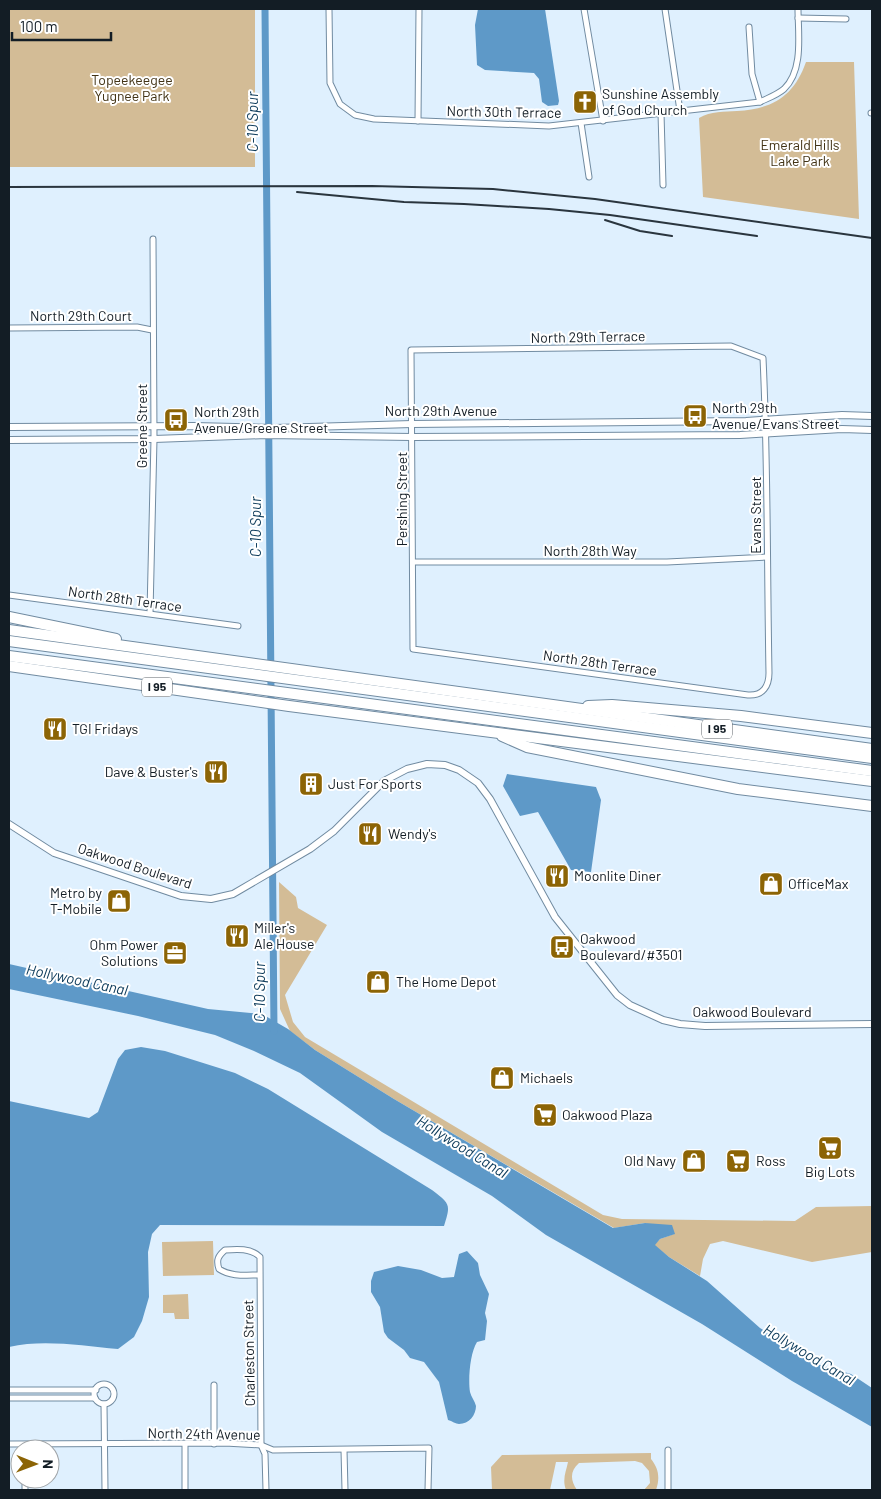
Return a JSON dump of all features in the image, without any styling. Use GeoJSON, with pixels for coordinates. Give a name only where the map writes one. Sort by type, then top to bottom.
{"type":"FeatureCollection","features":[{"type":"Feature","properties":{"kind":"highway"},"geometry":{"type":"LineString","coordinates":[[9,617],[134,642],[150,650]]}},
{"type":"Feature","properties":{"kind":"highway","name":"I 95"},"geometry":{"type":"LineString","coordinates":[[9,630],[255,664],[288,674],[562,707],[872,750]]}},
{"type":"Feature","properties":{"kind":"highway"},"geometry":{"type":"LineString","coordinates":[[9,641],[257,675],[288,674],[872,758]]}},
{"type":"Feature","properties":{"kind":"highway"},"geometry":{"type":"LineString","coordinates":[[9,656],[872,771]]}},
{"type":"Feature","properties":{"kind":"highway","name":"I 95"},"geometry":{"type":"LineString","coordinates":[[9,668],[60,673],[289,706],[872,781]]}},
{"type":"Feature","properties":{"kind":"highway"},"geometry":{"type":"LineString","coordinates":[[562,707],[612,705],[741,716],[872,733]]}},
{"type":"Feature","properties":{"kind":"highway"},"geometry":{"type":"LineString","coordinates":[[489,731],[527,747],[669,776],[738,789],[872,806]]}},
{"type":"Feature","properties":{"kind":"street","name":"North 30th Terrace"},"geometry":{"type":"LineString","coordinates":[[329,9],[330,83],[340,104],[355,115],[374,119],[549,126],[760,102]]}},
{"type":"Feature","properties":{"kind":"street"},"geometry":{"type":"LineString","coordinates":[[418,121],[419,9]]}},
{"type":"Feature","properties":{"kind":"street"},"geometry":{"type":"LineString","coordinates":[[584,9],[603,121]]}},
{"type":"Feature","properties":{"kind":"street"},"geometry":{"type":"LineString","coordinates":[[664,9],[680,111]]}},
{"type":"Feature","properties":{"kind":"street"},"geometry":{"type":"LineString","coordinates":[[749,27],[752,74],[760,102],[785,88],[792,77],[798,60],[798,9]]}},
{"type":"Feature","properties":{"kind":"street"},"geometry":{"type":"LineString","coordinates":[[798,18],[846,19]]}},
{"type":"Feature","properties":{"kind":"street"},"geometry":{"type":"LineString","coordinates":[[661,113],[663,185]]}},
{"type":"Feature","properties":{"kind":"street"},"geometry":{"type":"LineString","coordinates":[[581,123],[589,176]]}},
{"type":"Feature","properties":{"kind":"street","name":"Greene Street"},"geometry":{"type":"LineString","coordinates":[[150,613],[154,439],[153,239]]}},
{"type":"Feature","properties":{"kind":"street","name":"North 29th Court"},"geometry":{"type":"LineString","coordinates":[[9,328],[137,327],[152,330]]}},
{"type":"Feature","properties":{"kind":"street","name":"North 29th Terrace"},"geometry":{"type":"LineString","coordinates":[[412,350],[731,346],[763,358]]}},
{"type":"Feature","properties":{"kind":"street","name":"Pershing Street"},"geometry":{"type":"LineString","coordinates":[[412,350],[413,649]]}},
{"type":"Feature","properties":{"kind":"street","name":"Evans Street"},"geometry":{"type":"LineString","coordinates":[[763,358],[767,434],[766,557],[769,672]]}},
{"type":"Feature","properties":{"kind":"street","name":"North 29th Avenue"},"geometry":{"type":"LineString","coordinates":[[9,427],[154,426],[275,428],[412,424],[746,421],[842,415],[872,416]]}},
{"type":"Feature","properties":{"kind":"street","name":"North 29th Avenue"},"geometry":{"type":"LineString","coordinates":[[9,440],[154,439],[266,435],[412,437],[767,434],[842,429],[872,430]]}},
{"type":"Feature","properties":{"kind":"street","name":"North 28th Way"},"geometry":{"type":"LineString","coordinates":[[413,562],[667,562],[766,557]]}},
{"type":"Feature","properties":{"kind":"street","name":"North 28th Terrace"},"geometry":{"type":"LineString","coordinates":[[9,594],[238,626]]}},
{"type":"Feature","properties":{"kind":"street","name":"North 28th Terrace"},"geometry":{"type":"LineString","coordinates":[[413,649],[753,695],[761,692],[767,686],[769,672]]}},
{"type":"Feature","properties":{"kind":"street","name":"Oakwood Boulevard"},"geometry":{"type":"LineString","coordinates":[[9,824],[54,853],[181,896],[200,899],[219,898],[233,894],[266,876],[334,832],[384,781],[407,769],[428,764],[445,766],[460,770],[478,783],[490,799],[555,917],[617,995],[630,1005],[663,1020],[680,1024],[705,1026],[872,1024]]}},
{"type":"Feature","properties":{"kind":"street","name":"Charleston Street"},"geometry":{"type":"LineString","coordinates":[[260,1275],[231,1275],[219,1270],[217,1261],[225,1250],[243,1249],[255,1252],[260,1257],[261,1445],[266,1454],[266,1490]]}},
{"type":"Feature","properties":{"kind":"street"},"geometry":{"type":"LineString","coordinates":[[95,1398],[96,1390],[100,1385],[107,1385],[114,1391],[112,1400],[104,1404]]}},
{"type":"Feature","properties":{"kind":"street"},"geometry":{"type":"LineString","coordinates":[[214,1385],[214,1444]]}},
{"type":"Feature","properties":{"kind":"street"},"geometry":{"type":"LineString","coordinates":[[9,1390],[96,1390]]}},
{"type":"Feature","properties":{"kind":"street"},"geometry":{"type":"LineString","coordinates":[[9,1398],[95,1398],[104,1404]]}},
{"type":"Feature","properties":{"kind":"street"},"geometry":{"type":"LineString","coordinates":[[104,1404],[105,1490]]}},
{"type":"Feature","properties":{"kind":"street"},"geometry":{"type":"LineString","coordinates":[[185,1444],[185,1490]]}},
{"type":"Feature","properties":{"kind":"street","name":"North 24th Avenue"},"geometry":{"type":"LineString","coordinates":[[60,1445],[261,1445],[273,1450],[428,1448],[428,1490]]}},
{"type":"Feature","properties":{"kind":"street"},"geometry":{"type":"LineString","coordinates":[[344,1450],[345,1490]]}},
{"type":"Feature","properties":{"kind":"street"},"geometry":{"type":"LineString","coordinates":[[668,1450],[668,1490]]}},
{"type":"Feature","properties":{"kind":"green space","name":"Topeekeegee Yugnee Park"},"geometry":{"type":"Polygon","coordinates":[[[9,9],[255,9],[255,167],[9,167],[9,9]]]}},
{"type":"Feature","properties":{"kind":"green space","name":"Emerald Hills Lake Park"},"geometry":{"type":"Polygon","coordinates":[[[806,62],[854,62],[859,219],[703,197],[699,118],[713,113],[750,110],[771,104],[788,92],[795,84],[806,62]]]}},
{"type":"Feature","properties":{"kind":"green space"},"geometry":{"type":"Polygon","coordinates":[[[279,882],[296,897],[298,908],[327,925],[285,995],[293,1022],[305,1037],[603,1215],[622,1219],[795,1221],[816,1207],[872,1206],[872,1252],[812,1262],[723,1241],[710,1244],[703,1259],[700,1276],[669,1257],[654,1245],[660,1239],[674,1234],[645,1223],[614,1228],[394,1099],[315,1050],[290,1031],[280,1009],[279,882]]]}},
{"type":"Feature","properties":{"kind":"green space"},"geometry":{"type":"Polygon","coordinates":[[[213,1241],[214,1275],[163,1276],[162,1242],[213,1241]]]}},
{"type":"Feature","properties":{"kind":"green space"},"geometry":{"type":"Polygon","coordinates":[[[188,1294],[189,1319],[175,1319],[174,1313],[163,1313],[163,1295],[188,1294]]]}},
{"type":"Feature","properties":{"kind":"green space"},"geometry":{"type":"Polygon","coordinates":[[[651,1453],[651,1459],[656,1466],[658,1474],[656,1490],[644,1490],[650,1483],[649,1471],[642,1463],[635,1461],[579,1463],[574,1469],[572,1476],[577,1490],[566,1490],[564,1479],[568,1462],[556,1462],[550,1490],[492,1490],[491,1467],[502,1455],[651,1453]]]}},
{"type":"Feature","properties":{"kind":"water"},"geometry":{"type":"Polygon","coordinates":[[[478,9],[545,9],[559,101],[558,105],[548,106],[542,102],[539,79],[534,73],[485,70],[477,65],[475,25],[478,9]]]}},
{"type":"Feature","properties":{"kind":"water"},"geometry":{"type":"Polygon","coordinates":[[[507,774],[596,787],[601,800],[591,872],[571,870],[538,812],[520,816],[503,786],[507,774]]]}},
{"type":"Feature","properties":{"kind":"water","name":"Hollywood Canal"},"geometry":{"type":"Polygon","coordinates":[[[9,964],[208,1009],[262,1014],[288,1029],[315,1050],[394,1099],[613,1228],[645,1223],[672,1225],[675,1234],[660,1239],[655,1245],[669,1257],[707,1281],[760,1328],[817,1364],[851,1374],[872,1388],[872,1427],[792,1381],[702,1324],[546,1235],[492,1196],[382,1132],[300,1073],[215,1035],[138,1016],[9,989],[9,964]]]}},
{"type":"Feature","properties":{"kind":"water"},"geometry":{"type":"Polygon","coordinates":[[[141,1047],[165,1051],[235,1073],[268,1089],[432,1190],[447,1205],[448,1213],[444,1226],[160,1225],[152,1234],[148,1252],[149,1297],[142,1321],[134,1337],[118,1349],[49,1343],[9,1347],[9,1101],[89,1118],[98,1112],[118,1059],[125,1050],[141,1047]]]}},
{"type":"Feature","properties":{"kind":"water"},"geometry":{"type":"Polygon","coordinates":[[[467,1251],[478,1263],[480,1275],[489,1294],[485,1313],[487,1321],[485,1340],[477,1342],[470,1366],[470,1392],[476,1409],[469,1421],[459,1424],[448,1420],[439,1382],[424,1362],[410,1358],[384,1332],[380,1307],[371,1292],[371,1281],[374,1272],[398,1266],[421,1270],[442,1278],[454,1277],[459,1254],[467,1251]]]}},
{"type":"Feature","properties":{"kind":"waterway","name":"C-10 Spur"},"geometry":{"type":"LineString","coordinates":[[265,9],[274,1031]]}},
{"type":"Feature","properties":{"kind":"railway"},"geometry":{"type":"LineString","coordinates":[[9,187],[372,186],[493,189],[595,199],[872,238]]}},
{"type":"Feature","properties":{"kind":"railway"},"geometry":{"type":"LineString","coordinates":[[297,192],[404,202],[549,209],[610,215],[757,236]]}},
{"type":"Feature","properties":{"kind":"railway"},"geometry":{"type":"LineString","coordinates":[[605,220],[640,231],[672,236]]}},
{"type":"Feature","properties":{"kind":"place","name":"Sunshine Assembly of God Church"},"geometry":{"type":"Point","coordinates":[585,102]}},
{"type":"Feature","properties":{"kind":"place","name":"North 29th Avenue/Evans Street"},"geometry":{"type":"Point","coordinates":[695,416]}},
{"type":"Feature","properties":{"kind":"place","name":"North 29th Avenue/Greene Street"},"geometry":{"type":"Point","coordinates":[176,420]}},
{"type":"Feature","properties":{"kind":"place","name":"TGI Fridays"},"geometry":{"type":"Point","coordinates":[55,729]}},
{"type":"Feature","properties":{"kind":"place","name":"Dave & Buster's"},"geometry":{"type":"Point","coordinates":[216,772]}},
{"type":"Feature","properties":{"kind":"place","name":"Just For Sports"},"geometry":{"type":"Point","coordinates":[311,784]}},
{"type":"Feature","properties":{"kind":"place","name":"Wendy's"},"geometry":{"type":"Point","coordinates":[370,834]}},
{"type":"Feature","properties":{"kind":"place","name":"Moonlite Diner"},"geometry":{"type":"Point","coordinates":[557,876]}},
{"type":"Feature","properties":{"kind":"place","name":"OfficeMax"},"geometry":{"type":"Point","coordinates":[771,884]}},
{"type":"Feature","properties":{"kind":"place","name":"Metro by T-Mobile"},"geometry":{"type":"Point","coordinates":[119,901]}},
{"type":"Feature","properties":{"kind":"place","name":"Miller's Ale House"},"geometry":{"type":"Point","coordinates":[237,936]}},
{"type":"Feature","properties":{"kind":"place","name":"Oakwood Boulevard/#3501"},"geometry":{"type":"Point","coordinates":[562,947]}},
{"type":"Feature","properties":{"kind":"place","name":"Ohm Power Solutions"},"geometry":{"type":"Point","coordinates":[175,953]}},
{"type":"Feature","properties":{"kind":"place","name":"The Home Depot"},"geometry":{"type":"Point","coordinates":[378,982]}},
{"type":"Feature","properties":{"kind":"place","name":"Michaels"},"geometry":{"type":"Point","coordinates":[502,1078]}},
{"type":"Feature","properties":{"kind":"place","name":"Oakwood Plaza"},"geometry":{"type":"Point","coordinates":[545,1115]}},
{"type":"Feature","properties":{"kind":"place","name":"Big Lots"},"geometry":{"type":"Point","coordinates":[830,1148]}},
{"type":"Feature","properties":{"kind":"place","name":"Old Navy"},"geometry":{"type":"Point","coordinates":[694,1161]}},
{"type":"Feature","properties":{"kind":"place","name":"Ross"},"geometry":{"type":"Point","coordinates":[738,1161]}}]}
